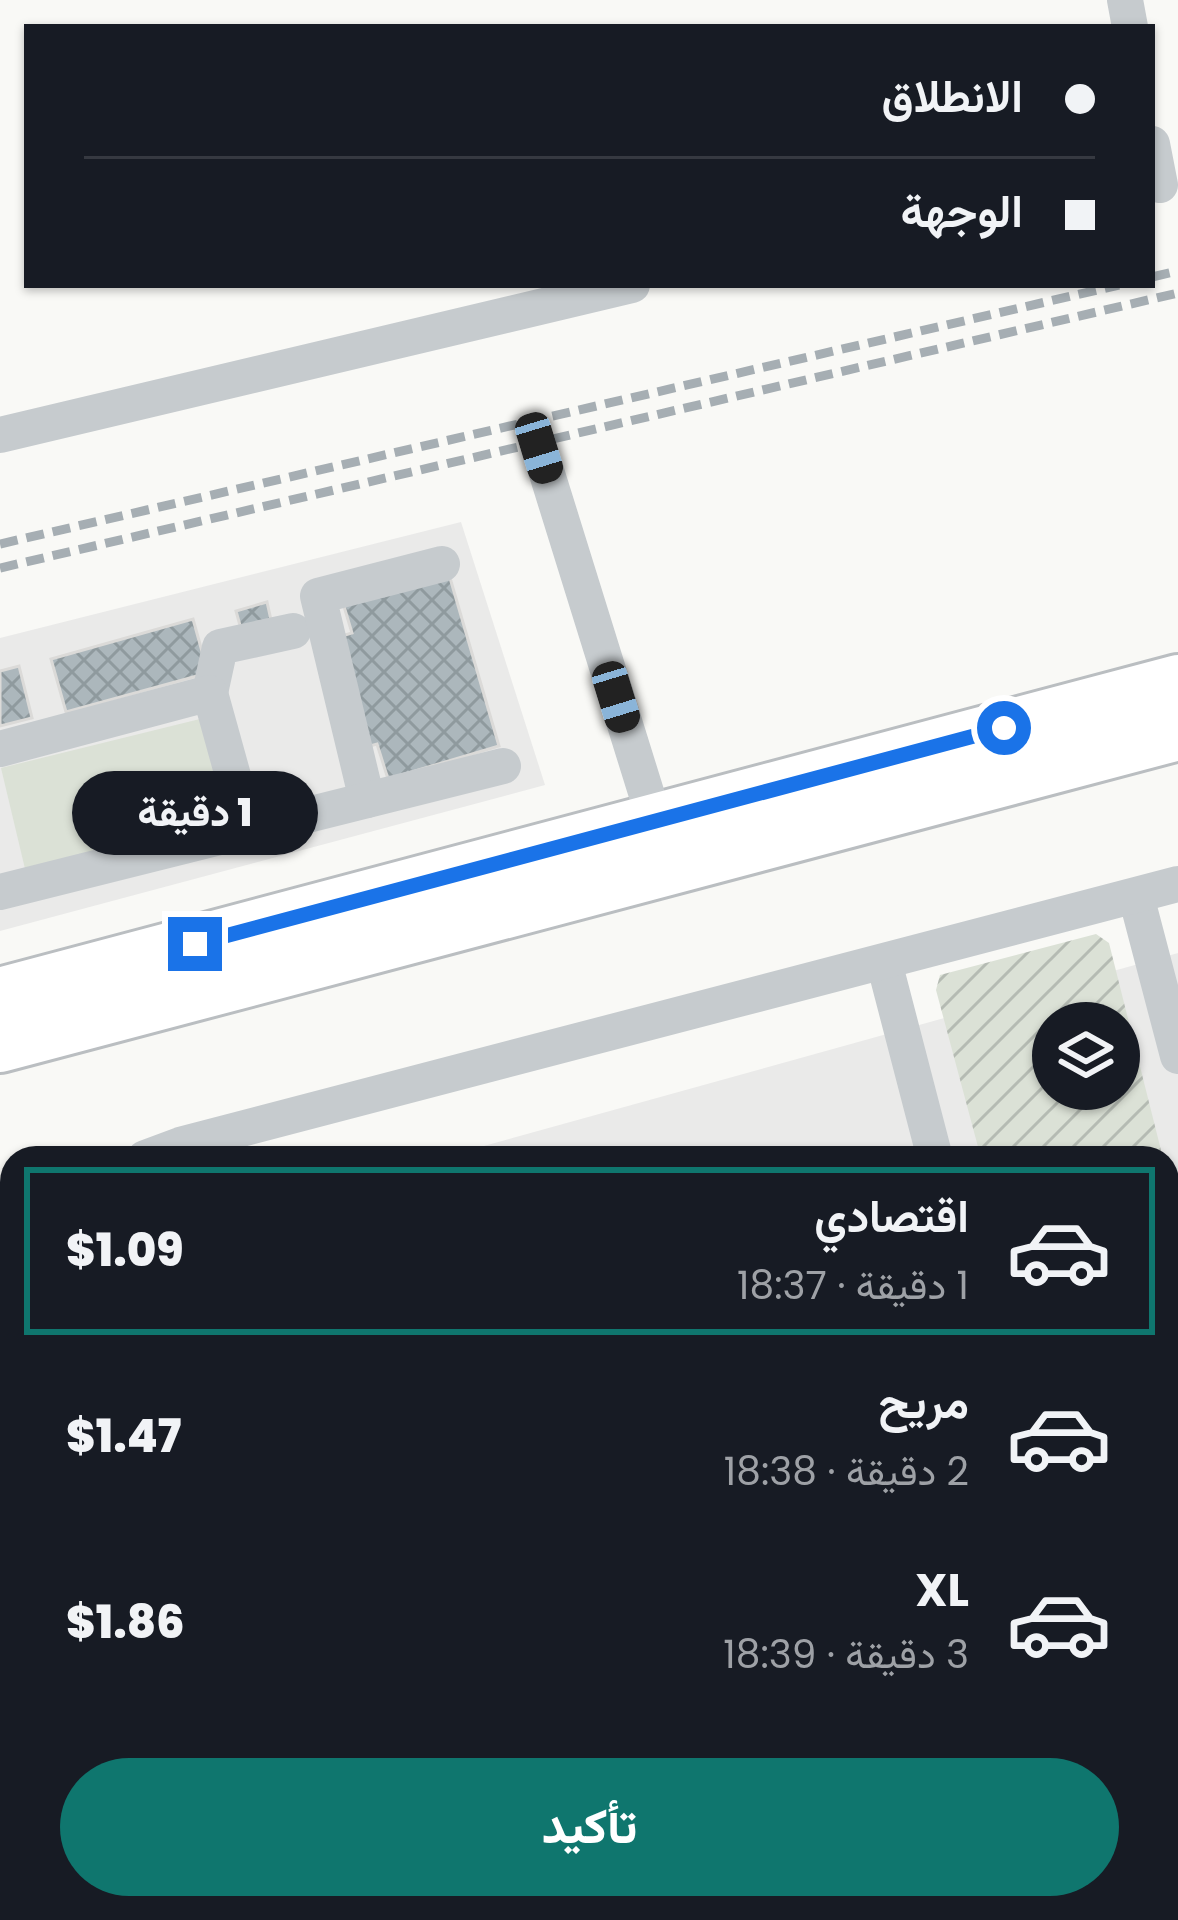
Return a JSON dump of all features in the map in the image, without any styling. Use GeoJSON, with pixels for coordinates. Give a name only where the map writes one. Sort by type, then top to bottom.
{"type":"FeatureCollection","features":[{"type":"Feature","properties":{"kind":"highway"},"geometry":{"type":"LineString","coordinates":[[0,995],[1178,682]]}},
{"type":"Feature","properties":{"kind":"highway"},"geometry":{"type":"LineString","coordinates":[[0,1046],[1178,733]]}},
{"type":"Feature","properties":{"kind":"street"},"geometry":{"type":"LineString","coordinates":[[1155,155],[1163,185]]}},
{"type":"Feature","properties":{"kind":"street"},"geometry":{"type":"LineString","coordinates":[[0,435],[619,288]]}},
{"type":"Feature","properties":{"kind":"street"},"geometry":{"type":"LineString","coordinates":[[539,448],[655,821]]}},
{"type":"Feature","properties":{"kind":"street"},"geometry":{"type":"LineString","coordinates":[[367,800],[318,596],[442,564]]}},
{"type":"Feature","properties":{"kind":"street"},"geometry":{"type":"LineString","coordinates":[[248,830],[210,693],[220,647],[293,631]]}},
{"type":"Feature","properties":{"kind":"street"},"geometry":{"type":"LineString","coordinates":[[0,749],[210,693]]}},
{"type":"Feature","properties":{"kind":"street"},"geometry":{"type":"LineString","coordinates":[[0,892],[503,766]]}},
{"type":"Feature","properties":{"kind":"street"},"geometry":{"type":"LineString","coordinates":[[201,1146],[1178,884]]}},
{"type":"Feature","properties":{"kind":"street"},"geometry":{"type":"LineString","coordinates":[[1136,896],[1178,1056]]}},
{"type":"Feature","properties":{"kind":"street"},"geometry":{"type":"LineString","coordinates":[[884,962],[932,1146]]}},
{"type":"Feature","properties":{"kind":"shaded area"},"geometry":{"type":"Polygon","coordinates":[[[461,522],[545,785],[0,931],[0,638],[461,522]]]}},
{"type":"Feature","properties":{"kind":"shaded area"},"geometry":{"type":"Polygon","coordinates":[[[204,718],[229,822],[26,873],[1,768],[204,718]]]}},
{"type":"Feature","properties":{"kind":"shaded area"},"geometry":{"type":"Polygon","coordinates":[[[1096,934],[1109,943],[1124,1002],[1032,1002],[1032,1110],[1140,1110],[1140,1066],[1160,1146],[978,1146],[936,990],[940,975],[1096,934]]]}},
{"type":"Feature","properties":{"kind":"shaded area"},"geometry":{"type":"Polygon","coordinates":[[[1178,953],[1178,1146],[484,1146],[1178,953]]]}},
{"type":"Feature","properties":{"kind":"building"},"geometry":{"type":"Polygon","coordinates":[[[448,571],[499,746],[388,779],[377,744],[370,746],[338,637],[352,633],[343,603],[448,571]]]}},
{"type":"Feature","properties":{"kind":"building"},"geometry":{"type":"Polygon","coordinates":[[[267,602],[271,620],[241,629],[236,611],[267,602]]]}},
{"type":"Feature","properties":{"kind":"building"},"geometry":{"type":"Polygon","coordinates":[[[193,619],[208,673],[66,712],[51,659],[193,619]]]}},
{"type":"Feature","properties":{"kind":"building"},"geometry":{"type":"Polygon","coordinates":[[[19,666],[32,718],[0,726],[0,671],[19,666]]]}},
{"type":"Feature","properties":{"kind":"railway"},"geometry":{"type":"LineString","coordinates":[[1155,276],[1178,271]]}},
{"type":"Feature","properties":{"kind":"railway"},"geometry":{"type":"LineString","coordinates":[[0,544],[1106,288]]}},
{"type":"Feature","properties":{"kind":"railway"},"geometry":{"type":"LineString","coordinates":[[0,568],[1178,293]]}},
{"type":"Feature","properties":{"kind":"route"},"geometry":{"type":"LineString","coordinates":[[195,944],[1004,728]]}}]}
